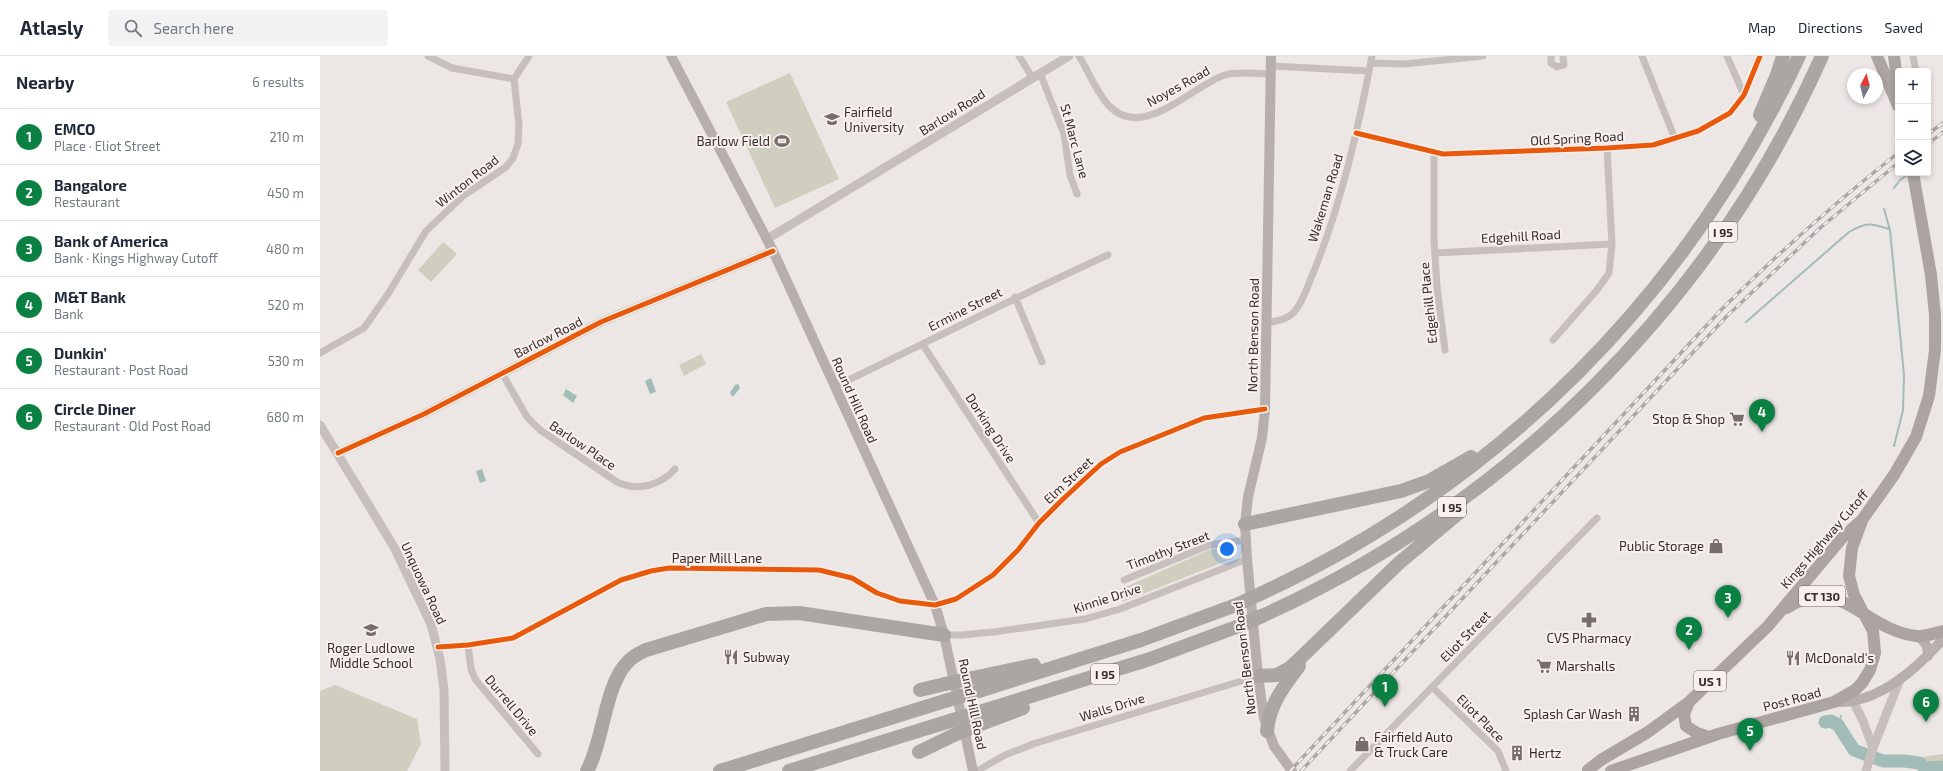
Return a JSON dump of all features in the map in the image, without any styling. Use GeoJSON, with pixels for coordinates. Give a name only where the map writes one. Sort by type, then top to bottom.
{"type":"FeatureCollection","features":[{"type":"Feature","properties":{"kind":"highway"},"geometry":{"type":"LineString","coordinates":[[1716,205],[1764,105],[1783,56]]}},
{"type":"Feature","properties":{"kind":"highway","name":"I 95"},"geometry":{"type":"LineString","coordinates":[[720,771],[1116,648],[1188,624],[1236,605],[1327,561],[1392,522],[1455,479],[1515,432],[1575,376],[1623,325],[1672,267],[1716,205],[1769,117],[1799,56]]}},
{"type":"Feature","properties":{"kind":"highway","name":"I 95"},"geometry":{"type":"LineString","coordinates":[[790,771],[953,720],[972,721],[1174,651],[1239,626],[1353,570],[1430,522],[1503,469],[1562,418],[1633,346],[1704,259],[1759,176],[1809,86],[1822,56]]}},
{"type":"Feature","properties":{"kind":"highway"},"geometry":{"type":"LineString","coordinates":[[1809,86],[1826,56]]}},
{"type":"Feature","properties":{"kind":"highway"},"geometry":{"type":"LineString","coordinates":[[1258,676],[1277,675],[1285,672],[1399,563],[1488,489],[1562,418]]}},
{"type":"Feature","properties":{"kind":"highway"},"geometry":{"type":"LineString","coordinates":[[1245,524],[1358,501],[1415,487],[1443,474],[1515,432]]}},
{"type":"Feature","properties":{"kind":"highway"},"geometry":{"type":"LineString","coordinates":[[587,771],[594,755],[618,676],[631,658],[646,650],[755,616],[776,612],[799,613],[944,635]]}},
{"type":"Feature","properties":{"kind":"highway"},"geometry":{"type":"LineString","coordinates":[[1267,731],[1270,715],[1279,695],[1305,658],[1324,635]]}},
{"type":"Feature","properties":{"kind":"highway"},"geometry":{"type":"LineString","coordinates":[[920,690],[1116,648]]}},
{"type":"Feature","properties":{"kind":"highway"},"geometry":{"type":"LineString","coordinates":[[919,752],[956,734],[972,721]]}},
{"type":"Feature","properties":{"kind":"main road","name":"Round Hill Road"},"geometry":{"type":"LineString","coordinates":[[671,56],[767,239],[934,605],[944,635],[973,771]]}},
{"type":"Feature","properties":{"kind":"main road"},"geometry":{"type":"LineString","coordinates":[[1878,56],[1897,104]]}},
{"type":"Feature","properties":{"kind":"main road"},"geometry":{"type":"LineString","coordinates":[[1894,56],[1896,68]]}},
{"type":"Feature","properties":{"kind":"main road","name":"North Benson Road"},"geometry":{"type":"LineString","coordinates":[[1271,65],[1265,410],[1262,438],[1248,497],[1245,540],[1258,676],[1267,731],[1274,746],[1292,771]]}},
{"type":"Feature","properties":{"kind":"main road","name":"Kings Highway Cutoff"},"geometry":{"type":"LineString","coordinates":[[1591,771],[1606,757],[1648,732],[1689,702],[1780,613],[1805,580],[1843,537],[1862,520],[1894,475],[1916,437],[1929,396],[1935,350],[1934,298],[1913,176]]}},
{"type":"Feature","properties":{"kind":"main road","name":"US 1"},"geometry":{"type":"LineString","coordinates":[[1834,702],[1855,690],[1862,684],[1867,677],[1875,653],[1874,637],[1851,586],[1849,570],[1852,548],[1862,520]]}},
{"type":"Feature","properties":{"kind":"main road"},"geometry":{"type":"LineString","coordinates":[[1805,580],[1840,600]]}},
{"type":"Feature","properties":{"kind":"main road","name":"CT 130"},"geometry":{"type":"LineString","coordinates":[[1780,613],[1799,600],[1813,596],[1827,596],[1840,600],[1885,627],[1900,633],[1918,636],[1943,631]]}},
{"type":"Feature","properties":{"kind":"main road"},"geometry":{"type":"LineString","coordinates":[[1918,636],[1928,646],[1928,656]]}},
{"type":"Feature","properties":{"kind":"main road","name":"Post Road"},"geometry":{"type":"LineString","coordinates":[[1611,771],[1709,737],[1834,702],[1853,701],[1882,690],[1900,679],[1928,656],[1943,639]]}},
{"type":"Feature","properties":{"kind":"main road"},"geometry":{"type":"LineString","coordinates":[[1689,702],[1684,714],[1686,726],[1697,734],[1709,737]]}},
{"type":"Feature","properties":{"kind":"street"},"geometry":{"type":"LineString","coordinates":[[428,56],[452,68],[514,79],[529,56]]}},
{"type":"Feature","properties":{"kind":"street","name":"St Marc Lane"},"geometry":{"type":"LineString","coordinates":[[1019,56],[1036,75],[1064,134],[1070,175],[1077,194]]}},
{"type":"Feature","properties":{"kind":"street","name":"Barlow Road"},"geometry":{"type":"LineString","coordinates":[[767,239],[1069,56]]}},
{"type":"Feature","properties":{"kind":"street","name":"Noyes Road"},"geometry":{"type":"LineString","coordinates":[[1079,56],[1106,102],[1119,112],[1133,117],[1148,116],[1165,110],[1214,79],[1227,74],[1271,65],[1412,63],[1483,56]]}},
{"type":"Feature","properties":{"kind":"street"},"geometry":{"type":"LineString","coordinates":[[1551,56],[1550,63],[1557,67],[1564,65],[1563,56]]}},
{"type":"Feature","properties":{"kind":"street"},"geometry":{"type":"LineString","coordinates":[[1642,56],[1675,139]]}},
{"type":"Feature","properties":{"kind":"street"},"geometry":{"type":"LineString","coordinates":[[1727,56],[1744,95]]}},
{"type":"Feature","properties":{"kind":"street","name":"Old Spring Road"},"geometry":{"type":"LineString","coordinates":[[1356,133],[1434,153],[1458,154],[1653,145],[1675,139],[1720,120],[1738,104],[1744,95],[1760,56]]}},
{"type":"Feature","properties":{"kind":"street"},"geometry":{"type":"LineString","coordinates":[[1912,56],[1915,68]]}},
{"type":"Feature","properties":{"kind":"street","name":"Wakeman Road"},"geometry":{"type":"LineString","coordinates":[[1266,323],[1289,316],[1299,306],[1323,248],[1356,133],[1371,63]]}},
{"type":"Feature","properties":{"kind":"street","name":"Winton Road"},"geometry":{"type":"LineString","coordinates":[[320,353],[364,328],[388,294],[426,231],[463,196],[506,167],[513,158],[518,144],[519,125],[514,79]]}},
{"type":"Feature","properties":{"kind":"street"},"geometry":{"type":"LineString","coordinates":[[1553,340],[1607,276],[1612,244],[1607,148]]}},
{"type":"Feature","properties":{"kind":"street"},"geometry":{"type":"LineString","coordinates":[[1434,153],[1436,253]]}},
{"type":"Feature","properties":{"kind":"street","name":"Edgehill Road"},"geometry":{"type":"LineString","coordinates":[[1436,253],[1612,244]]}},
{"type":"Feature","properties":{"kind":"street","name":"Barlow Road"},"geometry":{"type":"LineString","coordinates":[[338,453],[423,414],[601,322],[772,251]]}},
{"type":"Feature","properties":{"kind":"street","name":"Edgehill Place"},"geometry":{"type":"LineString","coordinates":[[1436,253],[1437,287],[1445,350]]}},
{"type":"Feature","properties":{"kind":"street","name":"Ermine Street"},"geometry":{"type":"LineString","coordinates":[[834,387],[923,345],[1015,297],[1108,255]]}},
{"type":"Feature","properties":{"kind":"street"},"geometry":{"type":"LineString","coordinates":[[1015,297],[1042,362]]}},
{"type":"Feature","properties":{"kind":"street","name":"Dorking Drive"},"geometry":{"type":"LineString","coordinates":[[923,345],[1039,523]]}},
{"type":"Feature","properties":{"kind":"street","name":"Barlow Place"},"geometry":{"type":"LineString","coordinates":[[502,373],[527,417],[540,430],[617,482],[630,486],[644,486],[661,481],[675,469]]}},
{"type":"Feature","properties":{"kind":"street","name":"Elm Street"},"geometry":{"type":"LineString","coordinates":[[934,605],[956,599],[993,574],[1018,550],[1039,523],[1101,464],[1120,452],[1204,418],[1265,410]]}},
{"type":"Feature","properties":{"kind":"street","name":"Unquowa Road"},"geometry":{"type":"LineString","coordinates":[[320,425],[394,547],[431,624],[438,647],[444,690],[445,771]]}},
{"type":"Feature","properties":{"kind":"street","name":"Eliot Street"},"geometry":{"type":"LineString","coordinates":[[1350,771],[1597,518]]}},
{"type":"Feature","properties":{"kind":"street","name":"Timothy Street"},"geometry":{"type":"LineString","coordinates":[[1124,580],[1210,545],[1245,540]]}},
{"type":"Feature","properties":{"kind":"street","name":"Kinnie Drive"},"geometry":{"type":"LineString","coordinates":[[944,635],[994,632],[1085,619],[1120,609],[1247,558]]}},
{"type":"Feature","properties":{"kind":"street","name":"Paper Mill Lane"},"geometry":{"type":"LineString","coordinates":[[438,647],[468,645],[513,638],[621,580],[651,571],[670,568],[820,570],[852,578],[877,592],[900,601],[934,605]]}},
{"type":"Feature","properties":{"kind":"street","name":"Durrell Drive"},"geometry":{"type":"LineString","coordinates":[[468,645],[471,669],[475,679],[538,754]]}},
{"type":"Feature","properties":{"kind":"street","name":"Walls Drive"},"geometry":{"type":"LineString","coordinates":[[977,771],[1005,755],[1036,743],[1258,676]]}},
{"type":"Feature","properties":{"kind":"street"},"geometry":{"type":"LineString","coordinates":[[1867,767],[1900,679]]}},
{"type":"Feature","properties":{"kind":"street","name":"Eliot Place"},"geometry":{"type":"LineString","coordinates":[[1432,687],[1498,751],[1506,771]]}},
{"type":"Feature","properties":{"kind":"street"},"geometry":{"type":"LineString","coordinates":[[1853,701],[1863,721],[1873,748]]}},
{"type":"Feature","properties":{"kind":"shaded area","name":"Barlow Field"},"geometry":{"type":"Polygon","coordinates":[[[790,73],[839,179],[775,208],[726,102],[790,73]]]}},
{"type":"Feature","properties":{"kind":"shaded area"},"geometry":{"type":"Polygon","coordinates":[[[443,242],[457,254],[431,282],[418,270],[443,242]]]}},
{"type":"Feature","properties":{"kind":"shaded area"},"geometry":{"type":"Polygon","coordinates":[[[701,354],[706,364],[684,376],[679,365],[701,354]]]}},
{"type":"Feature","properties":{"kind":"shaded area"},"geometry":{"type":"Polygon","coordinates":[[[1229,547],[1234,558],[1122,602],[1123,588],[1209,550],[1229,547]]]}},
{"type":"Feature","properties":{"kind":"shaded area"},"geometry":{"type":"Polygon","coordinates":[[[335,685],[417,719],[421,744],[407,771],[320,771],[320,691],[335,685]]]}},
{"type":"Feature","properties":{"kind":"shaded area"},"geometry":{"type":"Polygon","coordinates":[[[1943,754],[1943,771],[1927,771],[1921,757],[1943,754]]]}},
{"type":"Feature","properties":{"kind":"water"},"geometry":{"type":"Polygon","coordinates":[[[651,378],[656,392],[650,394],[645,381],[651,378]]]}},
{"type":"Feature","properties":{"kind":"water"},"geometry":{"type":"Polygon","coordinates":[[[738,384],[740,388],[733,397],[730,393],[735,385],[738,384]]]}},
{"type":"Feature","properties":{"kind":"water"},"geometry":{"type":"Polygon","coordinates":[[[566,389],[577,396],[573,403],[563,395],[566,389]]]}},
{"type":"Feature","properties":{"kind":"water"},"geometry":{"type":"Polygon","coordinates":[[[482,469],[486,481],[480,483],[476,471],[482,469]]]}},
{"type":"Feature","properties":{"kind":"waterway"},"geometry":{"type":"LineString","coordinates":[[1894,188],[1900,180],[1906,176]]}},
{"type":"Feature","properties":{"kind":"waterway"},"geometry":{"type":"LineString","coordinates":[[1884,209],[1890,230],[1904,375],[1903,410],[1894,446]]}},
{"type":"Feature","properties":{"kind":"waterway"},"geometry":{"type":"LineString","coordinates":[[1746,322],[1849,232],[1860,226],[1869,224],[1889,229]]}},
{"type":"Feature","properties":{"kind":"waterway"},"geometry":{"type":"LineString","coordinates":[[1838,725],[1841,716]]}},
{"type":"Feature","properties":{"kind":"waterway"},"geometry":{"type":"LineString","coordinates":[[1825,722],[1831,721],[1838,725],[1854,750],[1883,761],[1905,761],[1919,763],[1925,768],[1943,767]]}},
{"type":"Feature","properties":{"kind":"railway"},"geometry":{"type":"LineString","coordinates":[[1931,132],[1943,123]]}},
{"type":"Feature","properties":{"kind":"railway"},"geometry":{"type":"LineString","coordinates":[[1931,142],[1943,132]]}},
{"type":"Feature","properties":{"kind":"railway"},"geometry":{"type":"LineString","coordinates":[[1290,771],[1721,310],[1807,229],[1895,155]]}},
{"type":"Feature","properties":{"kind":"railway"},"geometry":{"type":"LineString","coordinates":[[1301,771],[1727,316],[1820,228],[1895,166]]}},
{"type":"Feature","properties":{"kind":"cycle path"},"geometry":{"type":"LineString","coordinates":[[1356,133],[1443,154],[1653,145],[1698,131],[1730,113],[1744,95],[1760,56]]}},
{"type":"Feature","properties":{"kind":"cycle path"},"geometry":{"type":"LineString","coordinates":[[338,453],[424,414],[601,322],[773,251]]}},
{"type":"Feature","properties":{"kind":"cycle path"},"geometry":{"type":"LineString","coordinates":[[438,647],[468,645],[513,638],[621,580],[651,571],[669,568],[819,570],[852,578],[877,593],[900,601],[935,605],[956,599],[993,575],[1018,550],[1039,523],[1062,500],[1101,464],[1120,452],[1204,418],[1265,409]]}},
{"type":"Feature","properties":{"kind":"place","name":"Fairfield University"},"geometry":{"type":"Point","coordinates":[832,119]}},
{"type":"Feature","properties":{"kind":"place","name":"Barlow Field"},"geometry":{"type":"Point","coordinates":[782,141]}},
{"type":"Feature","properties":{"kind":"place","name":"Stop & Shop"},"geometry":{"type":"Point","coordinates":[1737,419]}},
{"type":"Feature","properties":{"kind":"place","name":"M&T Bank"},"geometry":{"type":"Point","coordinates":[1762,432]}},
{"type":"Feature","properties":{"kind":"place","name":"Public Storage"},"geometry":{"type":"Point","coordinates":[1716,546]}},
{"type":"Feature","properties":{"kind":"place","name":"Bank of America"},"geometry":{"type":"Point","coordinates":[1728,618]}},
{"type":"Feature","properties":{"kind":"place","name":"CVS Pharmacy"},"geometry":{"type":"Point","coordinates":[1589,620]}},
{"type":"Feature","properties":{"kind":"place","name":"Roger Ludlowe Middle School"},"geometry":{"type":"Point","coordinates":[371,630]}},
{"type":"Feature","properties":{"kind":"place","name":"Bangalore"},"geometry":{"type":"Point","coordinates":[1689,650]}},
{"type":"Feature","properties":{"kind":"place","name":"Subway"},"geometry":{"type":"Point","coordinates":[731,657]}},
{"type":"Feature","properties":{"kind":"place","name":"McDonald's"},"geometry":{"type":"Point","coordinates":[1793,658]}},
{"type":"Feature","properties":{"kind":"place","name":"Marshalls"},"geometry":{"type":"Point","coordinates":[1544,666]}},
{"type":"Feature","properties":{"kind":"place","name":"EMCO"},"geometry":{"type":"Point","coordinates":[1385,707]}},
{"type":"Feature","properties":{"kind":"place","name":"Splash Car Wash"},"geometry":{"type":"Point","coordinates":[1634,714]}},
{"type":"Feature","properties":{"kind":"place","name":"Circle Diner"},"geometry":{"type":"Point","coordinates":[1926,722]}},
{"type":"Feature","properties":{"kind":"place","name":"Fairfield Auto & Truck Care"},"geometry":{"type":"Point","coordinates":[1362,744]}},
{"type":"Feature","properties":{"kind":"place","name":"Dunkin'"},"geometry":{"type":"Point","coordinates":[1750,751]}},
{"type":"Feature","properties":{"kind":"place","name":"Hertz"},"geometry":{"type":"Point","coordinates":[1517,753]}}]}
